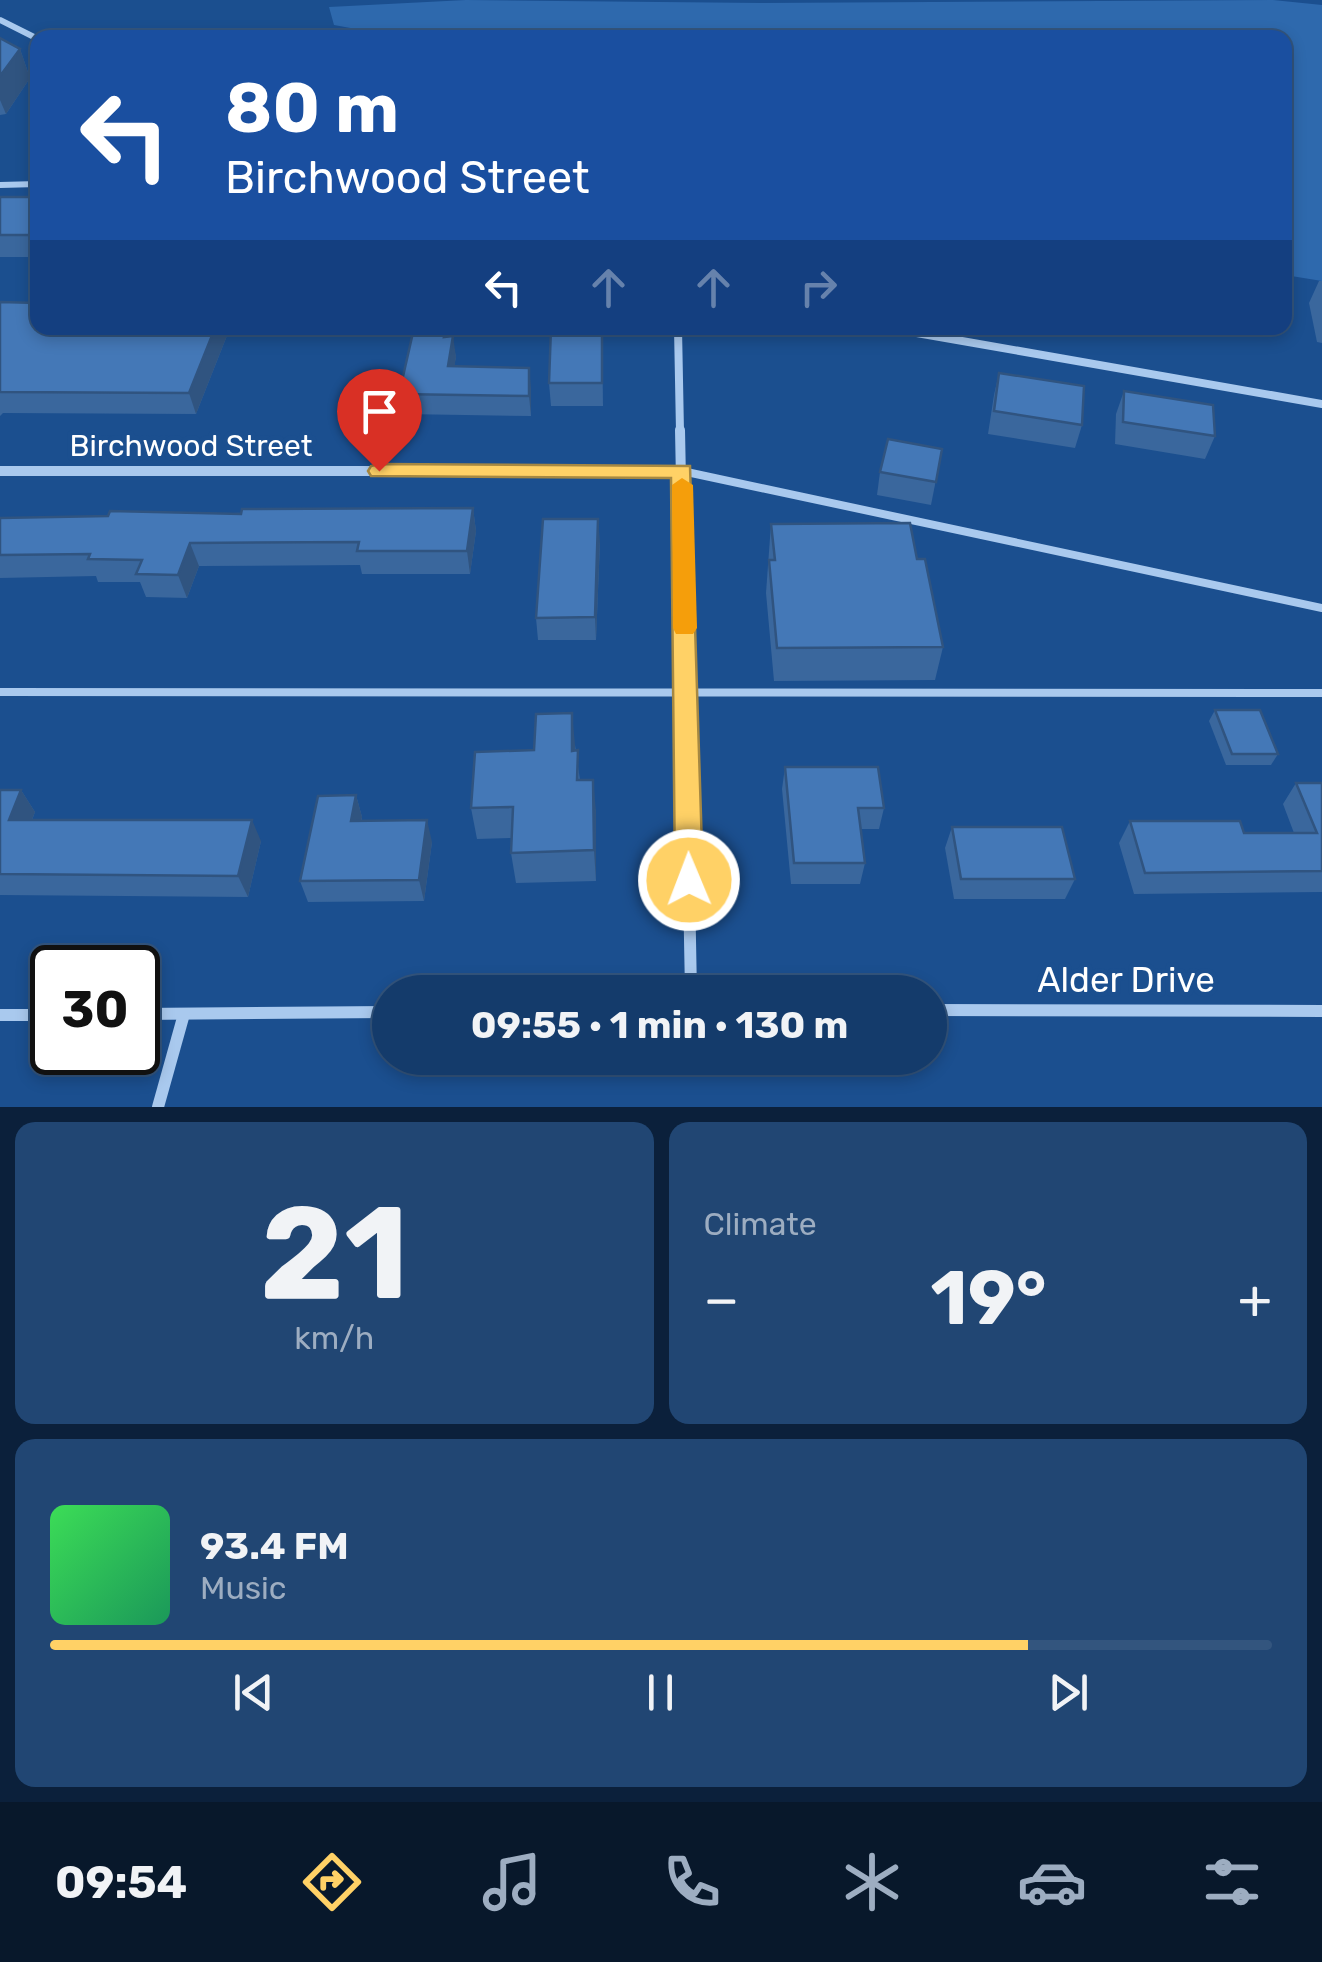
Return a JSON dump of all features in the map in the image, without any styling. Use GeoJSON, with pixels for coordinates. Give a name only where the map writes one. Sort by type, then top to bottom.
{"type":"FeatureCollection","features":[{"type":"Feature","properties":{"kind":"street"},"geometry":{"type":"LineString","coordinates":[[0,20],[30,35]]}},
{"type":"Feature","properties":{"kind":"street"},"geometry":{"type":"LineString","coordinates":[[0,184],[30,184]]}},
{"type":"Feature","properties":{"kind":"street"},"geometry":{"type":"LineString","coordinates":[[678,335],[691,975]]}},
{"type":"Feature","properties":{"kind":"street"},"geometry":{"type":"LineString","coordinates":[[928,335],[1322,404]]}},
{"type":"Feature","properties":{"kind":"street","name":"Birchwood Street"},"geometry":{"type":"LineString","coordinates":[[0,472],[682,471]]}},
{"type":"Feature","properties":{"kind":"street","name":"Alder Drive"},"geometry":{"type":"LineString","coordinates":[[947,1010],[1322,1011]]}},
{"type":"Feature","properties":{"kind":"street"},"geometry":{"type":"LineString","coordinates":[[160,1014],[372,1012]]}},
{"type":"Feature","properties":{"kind":"street"},"geometry":{"type":"LineString","coordinates":[[158,1107],[184,1014]]}},
{"type":"Feature","properties":{"kind":"street"},"geometry":{"type":"LineString","coordinates":[[0,1015],[30,1015]]}},
{"type":"Feature","properties":{"kind":"lane"},"geometry":{"type":"LineString","coordinates":[[682,471],[1322,608]]}},
{"type":"Feature","properties":{"kind":"lane"},"geometry":{"type":"LineString","coordinates":[[0,692],[1322,693]]}},
{"type":"Feature","properties":{"kind":"shaded area"},"geometry":{"type":"Polygon","coordinates":[[[466,0],[1273,0],[1322,5],[1322,281],[1292,276],[1292,30],[361,30],[334,25],[329,7],[466,0]]]}},
{"type":"Feature","properties":{"kind":"building"},"geometry":{"type":"Polygon","coordinates":[[[0,38],[20,49],[0,76],[0,38]]]}},
{"type":"Feature","properties":{"kind":"building"},"geometry":{"type":"Polygon","coordinates":[[[0,197],[30,197],[30,235],[0,235],[0,197]]]}},
{"type":"Feature","properties":{"kind":"building"},"geometry":{"type":"Polygon","coordinates":[[[0,302],[30,303],[30,335],[212,335],[189,393],[0,392],[0,302]]]}},
{"type":"Feature","properties":{"kind":"building"},"geometry":{"type":"Polygon","coordinates":[[[412,335],[453,336],[448,366],[529,368],[529,396],[399,394],[412,335]]]}},
{"type":"Feature","properties":{"kind":"building"},"geometry":{"type":"Polygon","coordinates":[[[551,335],[602,335],[602,383],[549,383],[551,335]]]}},
{"type":"Feature","properties":{"kind":"building"},"geometry":{"type":"Polygon","coordinates":[[[999,373],[1084,386],[1082,425],[994,411],[999,373]]]}},
{"type":"Feature","properties":{"kind":"building"},"geometry":{"type":"Polygon","coordinates":[[[1124,391],[1213,405],[1215,436],[1123,422],[1124,391]]]}},
{"type":"Feature","properties":{"kind":"building"},"geometry":{"type":"Polygon","coordinates":[[[888,439],[942,449],[936,482],[880,472],[888,439]]]}},
{"type":"Feature","properties":{"kind":"building"},"geometry":{"type":"Polygon","coordinates":[[[473,508],[467,551],[357,551],[359,542],[190,543],[178,575],[136,574],[142,560],[88,559],[90,554],[0,555],[0,518],[108,516],[110,511],[241,514],[242,509],[473,508]]]}},
{"type":"Feature","properties":{"kind":"building"},"geometry":{"type":"Polygon","coordinates":[[[543,519],[598,519],[595,617],[536,618],[543,519]]]}},
{"type":"Feature","properties":{"kind":"building"},"geometry":{"type":"Polygon","coordinates":[[[910,523],[917,559],[925,559],[943,647],[777,648],[769,560],[775,560],[771,524],[910,523]]]}},
{"type":"Feature","properties":{"kind":"building"},"geometry":{"type":"Polygon","coordinates":[[[1215,710],[1260,710],[1278,754],[1232,754],[1215,710]]]}},
{"type":"Feature","properties":{"kind":"building"},"geometry":{"type":"Polygon","coordinates":[[[572,713],[572,751],[578,750],[577,780],[593,780],[594,850],[511,853],[513,807],[471,808],[475,752],[534,750],[536,714],[572,713]]]}},
{"type":"Feature","properties":{"kind":"building"},"geometry":{"type":"Polygon","coordinates":[[[785,767],[878,767],[884,808],[858,808],[865,863],[794,863],[785,767]]]}},
{"type":"Feature","properties":{"kind":"building"},"geometry":{"type":"Polygon","coordinates":[[[1296,783],[1322,783],[1322,871],[1145,873],[1130,821],[1240,821],[1244,833],[1317,833],[1296,783]]]}},
{"type":"Feature","properties":{"kind":"building"},"geometry":{"type":"Polygon","coordinates":[[[0,790],[21,790],[9,820],[252,820],[238,876],[0,874],[0,790]]]}},
{"type":"Feature","properties":{"kind":"building"},"geometry":{"type":"Polygon","coordinates":[[[356,795],[351,821],[427,820],[419,880],[300,881],[318,796],[356,795]]]}},
{"type":"Feature","properties":{"kind":"building"},"geometry":{"type":"Polygon","coordinates":[[[952,827],[1062,827],[1075,879],[961,879],[952,827]]]}},
{"type":"Feature","properties":{"kind":"slow traffic"},"geometry":{"type":"LineString","coordinates":[[682,485],[685,628]]}},
{"type":"Feature","properties":{"kind":"route"},"geometry":{"type":"LineString","coordinates":[[379,471],[682,471],[689,880]]}}]}
